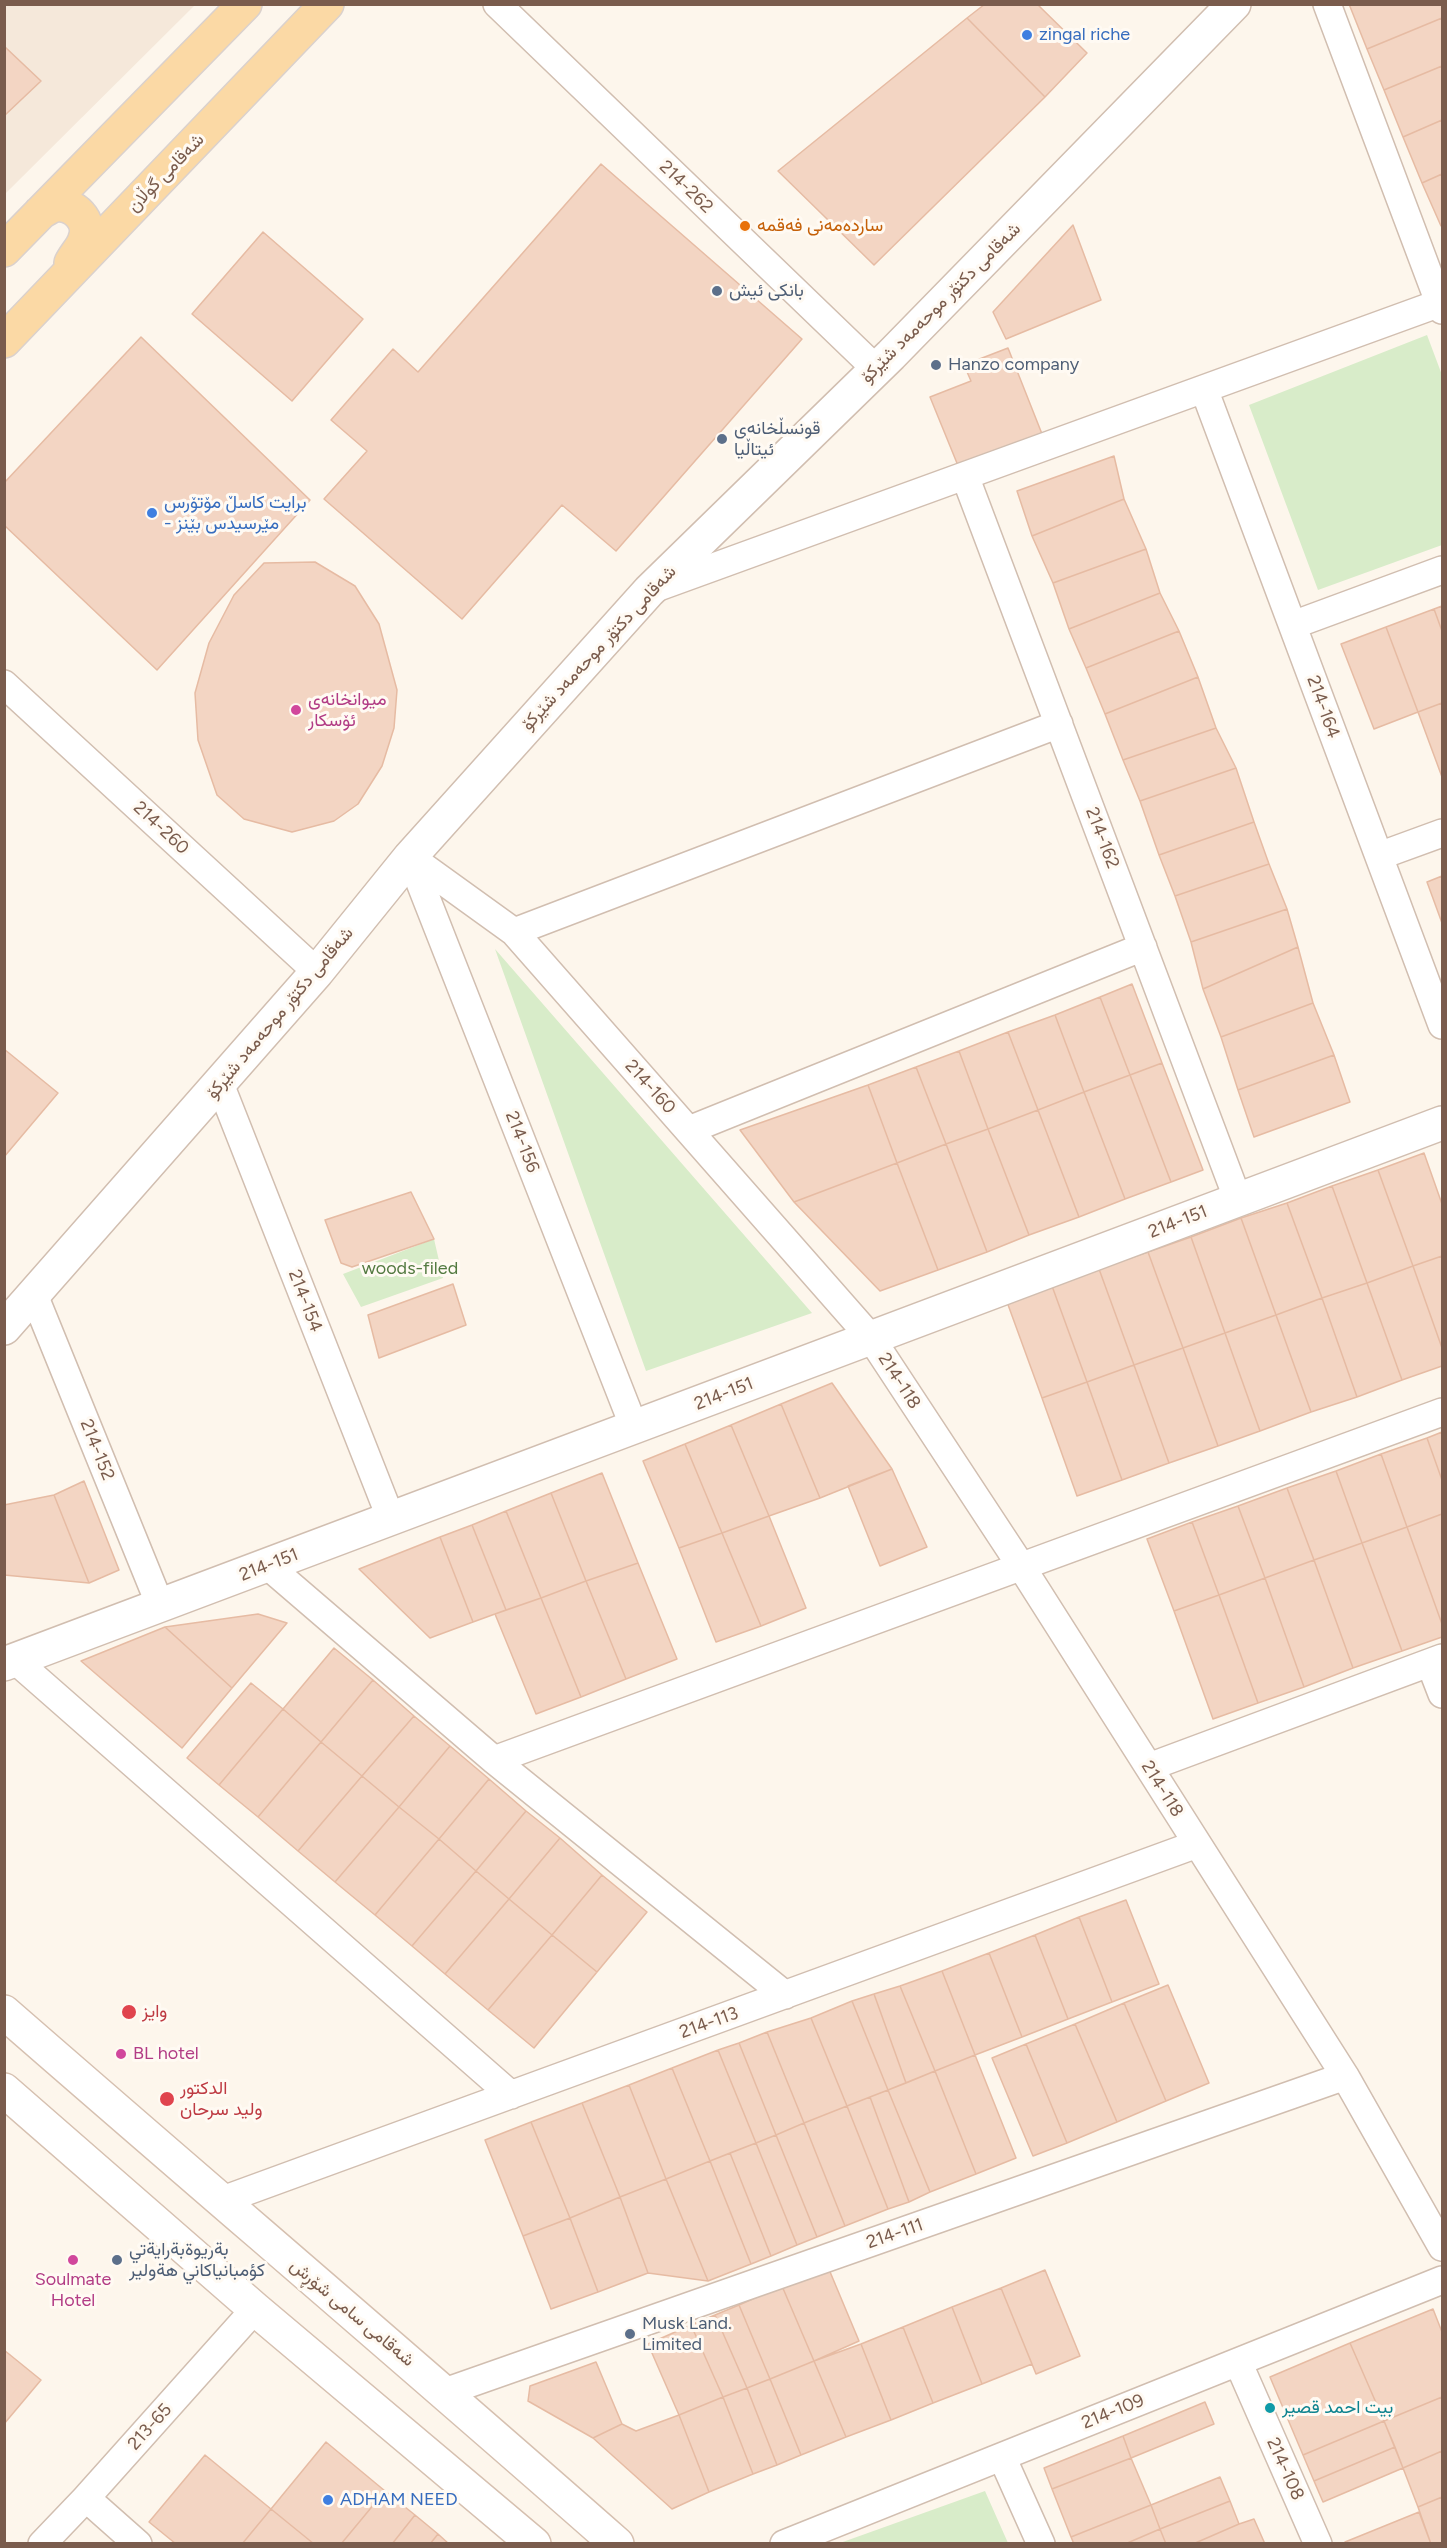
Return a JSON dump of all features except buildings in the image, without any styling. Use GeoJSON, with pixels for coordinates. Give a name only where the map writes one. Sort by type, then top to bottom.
{"type":"FeatureCollection","features":[{"type":"Feature","properties":{"kind":"main road"},"geometry":{"type":"LineString","coordinates":[[4,250],[245,4]]}},
{"type":"Feature","properties":{"kind":"main road","name":"شەقامی گوڵان"},"geometry":{"type":"LineString","coordinates":[[4,341],[327,4]]}},
{"type":"Feature","properties":{"kind":"main road"},"geometry":{"type":"LineString","coordinates":[[40,213],[56,205],[74,209],[81,215],[87,231],[85,239],[56,287]]}},
{"type":"Feature","properties":{"kind":"street","name":"214-262"},"geometry":{"type":"LineString","coordinates":[[496,4],[876,369]]}},
{"type":"Feature","properties":{"kind":"street","name":"شەقامی دکتۆر موحەمەد شێرکۆ"},"geometry":{"type":"LineString","coordinates":[[4,1328],[317,972],[410,857],[649,591],[876,369],[1234,4]]}},
{"type":"Feature","properties":{"kind":"street"},"geometry":{"type":"LineString","coordinates":[[649,591],[1204,389],[1441,306],[1327,4]]}},
{"type":"Feature","properties":{"kind":"street","name":"214-164"},"geometry":{"type":"LineString","coordinates":[[1204,389],[1443,1025]]}},
{"type":"Feature","properties":{"kind":"street","name":"214-162"},"geometry":{"type":"LineString","coordinates":[[965,476],[1239,1200]]}},
{"type":"Feature","properties":{"kind":"street"},"geometry":{"type":"LineString","coordinates":[[1293,626],[1443,570]]}},
{"type":"Feature","properties":{"kind":"street","name":"214-260"},"geometry":{"type":"LineString","coordinates":[[4,684],[317,972]]}},
{"type":"Feature","properties":{"kind":"street"},"geometry":{"type":"LineString","coordinates":[[514,932],[1059,724]]}},
{"type":"Feature","properties":{"kind":"street"},"geometry":{"type":"LineString","coordinates":[[1379,856],[1443,833]]}},
{"type":"Feature","properties":{"kind":"street","name":"214-160"},"geometry":{"type":"LineString","coordinates":[[410,857],[514,932],[871,1338]]}},
{"type":"Feature","properties":{"kind":"street","name":"214-156"},"geometry":{"type":"LineString","coordinates":[[410,857],[634,1427]]}},
{"type":"Feature","properties":{"kind":"street"},"geometry":{"type":"LineString","coordinates":[[689,1130],[1143,947]]}},
{"type":"Feature","properties":{"kind":"street","name":"214-154"},"geometry":{"type":"LineString","coordinates":[[220,1084],[391,1519]]}},
{"type":"Feature","properties":{"kind":"street","name":"214-151"},"geometry":{"type":"LineString","coordinates":[[10,1662],[1443,1123]]}},
{"type":"Feature","properties":{"kind":"street","name":"214-152"},"geometry":{"type":"LineString","coordinates":[[34,1295],[160,1605]]}},
{"type":"Feature","properties":{"kind":"street","name":"214-118"},"geometry":{"type":"LineString","coordinates":[[871,1338],[1021,1566],[1345,2076],[1443,2247]]}},
{"type":"Feature","properties":{"kind":"street"},"geometry":{"type":"LineString","coordinates":[[494,1760],[1443,1412]]}},
{"type":"Feature","properties":{"kind":"street"},"geometry":{"type":"LineString","coordinates":[[267,1565],[494,1760],[785,1995]]}},
{"type":"Feature","properties":{"kind":"street"},"geometry":{"type":"LineString","coordinates":[[1149,1767],[1436,1660],[1443,1694]]}},
{"type":"Feature","properties":{"kind":"street"},"geometry":{"type":"LineString","coordinates":[[10,1662],[511,2095]]}},
{"type":"Feature","properties":{"kind":"street","name":"214-113"},"geometry":{"type":"LineString","coordinates":[[220,2201],[1197,1844]]}},
{"type":"Feature","properties":{"kind":"street","name":"شەقامی سامی شۆڕش"},"geometry":{"type":"LineString","coordinates":[[4,2012],[220,2201],[445,2392],[617,2544]]}},
{"type":"Feature","properties":{"kind":"street","name":"214-111"},"geometry":{"type":"LineString","coordinates":[[445,2392],[1345,2076]]}},
{"type":"Feature","properties":{"kind":"street"},"geometry":{"type":"LineString","coordinates":[[4,2090],[255,2309],[534,2544]]}},
{"type":"Feature","properties":{"kind":"street","name":"214-109"},"geometry":{"type":"LineString","coordinates":[[784,2544],[1443,2280]]}},
{"type":"Feature","properties":{"kind":"street","name":"213-65"},"geometry":{"type":"LineString","coordinates":[[42,2544],[255,2309]]}},
{"type":"Feature","properties":{"kind":"street","name":"214-108"},"geometry":{"type":"LineString","coordinates":[[1238,2362],[1318,2544]]}},
{"type":"Feature","properties":{"kind":"street"},"geometry":{"type":"LineString","coordinates":[[1002,2457],[1041,2544]]}},
{"type":"Feature","properties":{"kind":"street"},"geometry":{"type":"LineString","coordinates":[[86,2498],[138,2544]]}},
{"type":"Feature","properties":{"kind":"shaded area"},"geometry":{"type":"Polygon","coordinates":[[[5,5],[195,5],[5,194],[5,5]]]}},
{"type":"Feature","properties":{"kind":"green space"},"geometry":{"type":"Polygon","coordinates":[[[1427,335],[1442,375],[1442,545],[1318,590],[1249,405],[1427,335]]]}},
{"type":"Feature","properties":{"kind":"green space"},"geometry":{"type":"Polygon","coordinates":[[[495,949],[812,1313],[646,1371],[495,949]]]}},
{"type":"Feature","properties":{"kind":"green space","name":"woods-filed"},"geometry":{"type":"Polygon","coordinates":[[[434,1239],[443,1278],[361,1307],[343,1274],[434,1239]]]}},
{"type":"Feature","properties":{"kind":"green space"},"geometry":{"type":"Polygon","coordinates":[[[985,2491],[1008,2543],[840,2543],[985,2491]]]}},
{"type":"Feature","properties":{"kind":"place","name":"zingal riche"},"geometry":{"type":"Point","coordinates":[1027,35]}},
{"type":"Feature","properties":{"kind":"place","name":"ساردەمەنی فەقمە"},"geometry":{"type":"Point","coordinates":[745,226]}},
{"type":"Feature","properties":{"kind":"place","name":"بانکی ئیش"},"geometry":{"type":"Point","coordinates":[717,291]}},
{"type":"Feature","properties":{"kind":"place","name":"Hanzo company"},"geometry":{"type":"Point","coordinates":[936,365]}},
{"type":"Feature","properties":{"kind":"place","name":"قونسڵخانەی ئیتاڵیا"},"geometry":{"type":"Point","coordinates":[722,439]}},
{"type":"Feature","properties":{"kind":"place","name":"برایت کاسڵ مۆتۆرس - مێرسیدس بێنز"},"geometry":{"type":"Point","coordinates":[152,513]}},
{"type":"Feature","properties":{"kind":"place","name":"میوانخانەی ئۆسکار"},"geometry":{"type":"Point","coordinates":[296,710]}},
{"type":"Feature","properties":{"kind":"place","name":"وايز"},"geometry":{"type":"Point","coordinates":[129,2012]}},
{"type":"Feature","properties":{"kind":"place","name":"BL hotel"},"geometry":{"type":"Point","coordinates":[121,2054]}},
{"type":"Feature","properties":{"kind":"place","name":"الدكتور وليد سرحان"},"geometry":{"type":"Point","coordinates":[167,2099]}},
{"type":"Feature","properties":{"kind":"place","name":"Soulmate Hotel"},"geometry":{"type":"Point","coordinates":[73,2260]}},
{"type":"Feature","properties":{"kind":"place","name":"بةريوةبةرايةتي كؤمبانياكاني هةولير"},"geometry":{"type":"Point","coordinates":[117,2260]}},
{"type":"Feature","properties":{"kind":"place","name":"Musk Land. Limited"},"geometry":{"type":"Point","coordinates":[630,2334]}},
{"type":"Feature","properties":{"kind":"place","name":"بيت احمد قصير"},"geometry":{"type":"Point","coordinates":[1270,2408]}},
{"type":"Feature","properties":{"kind":"place","name":"ADHAM NEED"},"geometry":{"type":"Point","coordinates":[328,2500]}}]}
